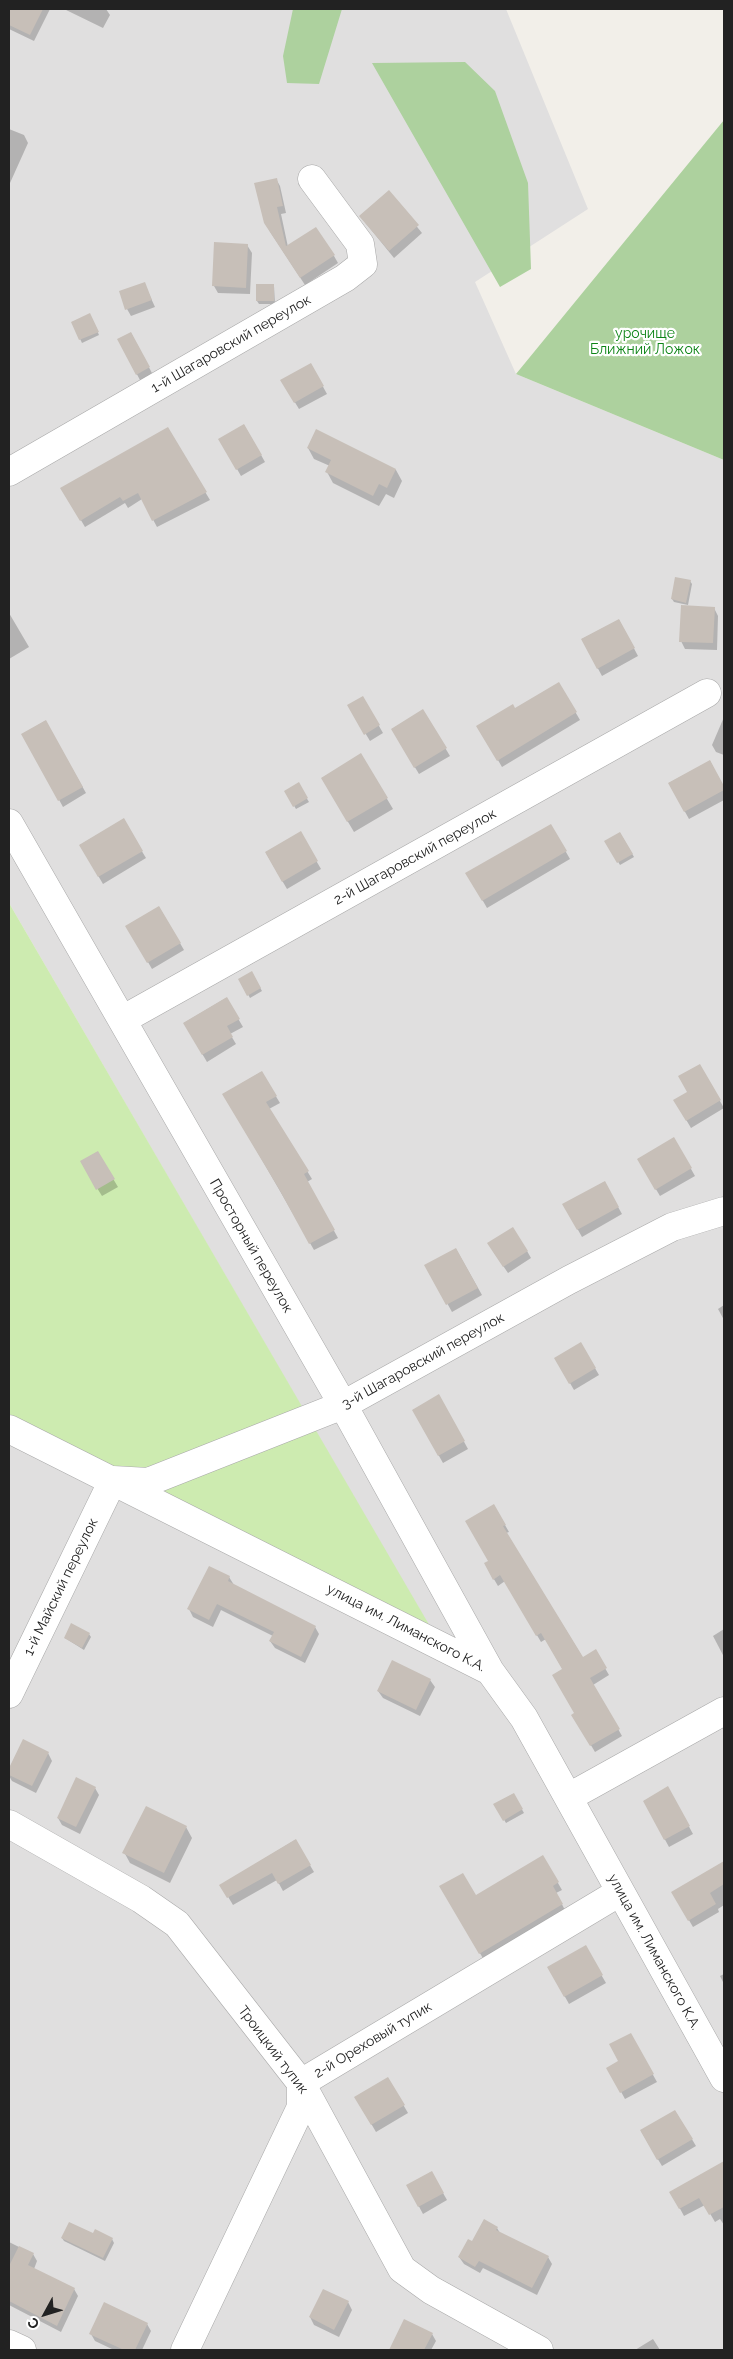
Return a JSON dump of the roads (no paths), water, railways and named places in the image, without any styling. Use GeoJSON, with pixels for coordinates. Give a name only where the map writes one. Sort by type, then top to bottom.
{"type":"FeatureCollection","features":[{"type":"Feature","properties":{"kind":"street","name":"1-й Шагаровский переулок"},"geometry":{"type":"LineString","coordinates":[[9,472],[345,278],[363,264],[360,244],[312,179]]}},
{"type":"Feature","properties":{"kind":"street","name":"2-й Шагаровский переулок"},"geometry":{"type":"LineString","coordinates":[[122,1020],[707,693]]}},
{"type":"Feature","properties":{"kind":"street","name":"Просторный переулок"},"geometry":{"type":"LineString","coordinates":[[9,823],[343,1405],[490,1671]]}},
{"type":"Feature","properties":{"kind":"street","name":"3-й Шагаровский переулок"},"geometry":{"type":"LineString","coordinates":[[113,1480],[148,1482],[343,1405],[569,1280],[672,1227],[724,1211]]}},
{"type":"Feature","properties":{"kind":"street","name":"улица им. Лиманского К.А."},"geometry":{"type":"LineString","coordinates":[[9,1429],[490,1671],[524,1718],[724,2078]]}},
{"type":"Feature","properties":{"kind":"street","name":"1-й Майский переулок"},"geometry":{"type":"LineString","coordinates":[[9,1694],[113,1480]]}},
{"type":"Feature","properties":{"kind":"street"},"geometry":{"type":"LineString","coordinates":[[569,1797],[724,1710]]}},
{"type":"Feature","properties":{"kind":"street","name":"Троицкий тупик"},"geometry":{"type":"LineString","coordinates":[[9,1824],[142,1899],[177,1924],[301,2083],[402,2269],[431,2290],[539,2350]]}},
{"type":"Feature","properties":{"kind":"street","name":"2-й Ореховый тупик"},"geometry":{"type":"LineString","coordinates":[[185,2350],[300,2107],[301,2083],[620,1892]]}},
{"type":"Feature","properties":{"kind":"street"},"geometry":{"type":"LineString","coordinates":[[9,2344],[22,2350]]}},
{"type":"Feature","properties":{"kind":"park label","name":"урочище Ближний Ложок"},"geometry":{"type":"Point","coordinates":[645,342]}}]}
